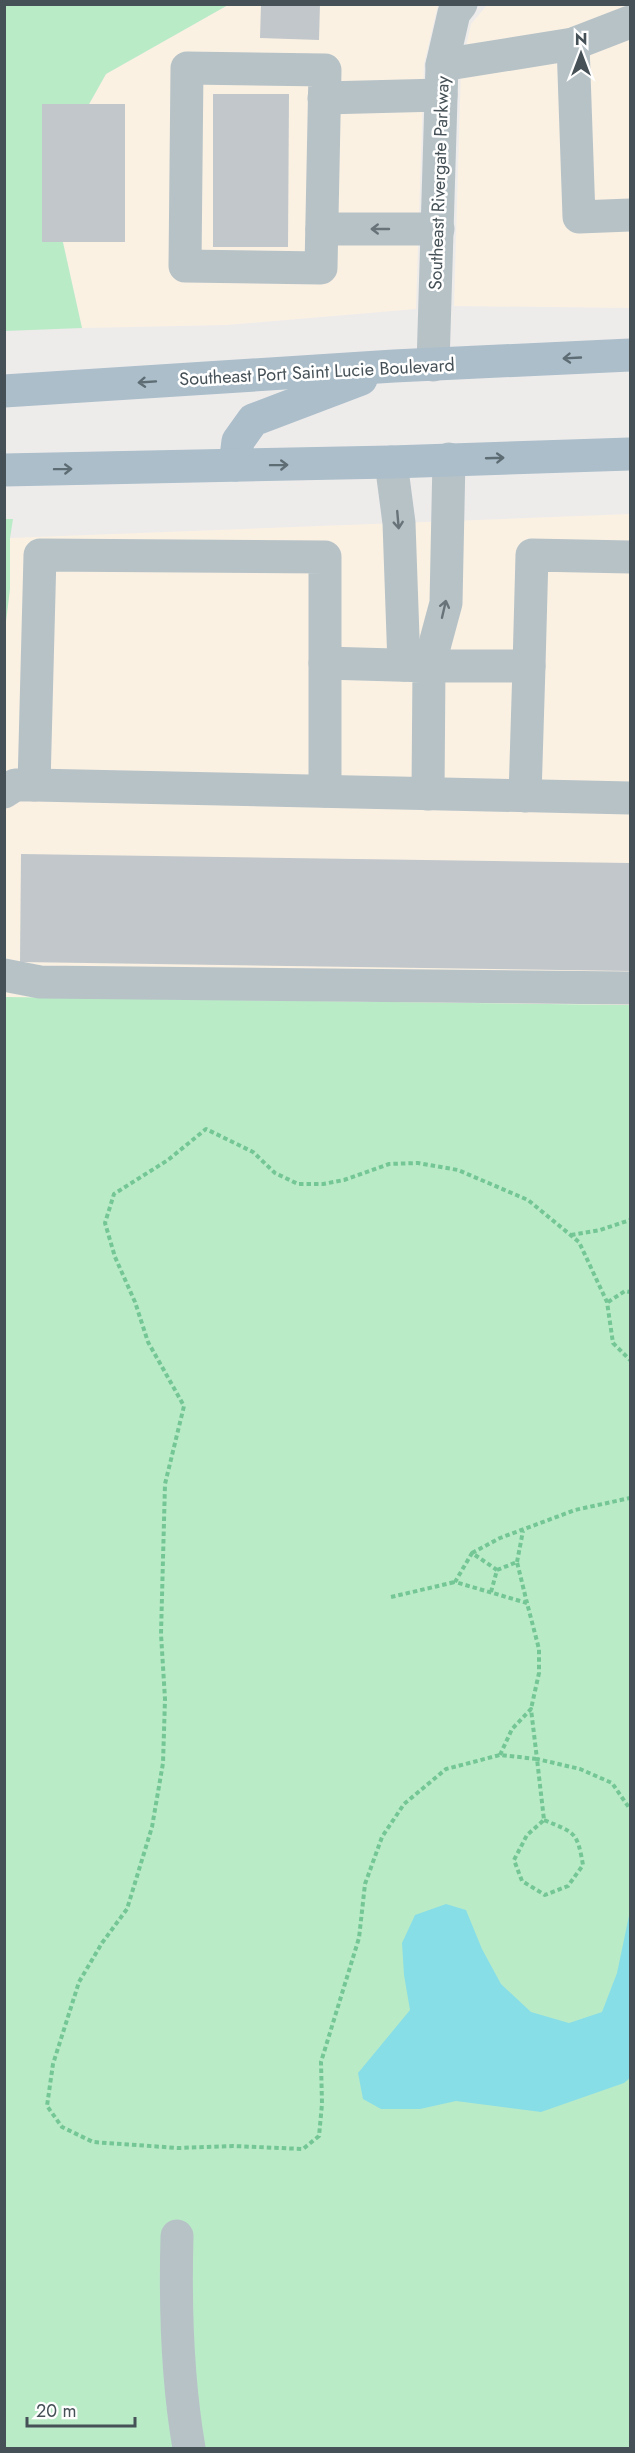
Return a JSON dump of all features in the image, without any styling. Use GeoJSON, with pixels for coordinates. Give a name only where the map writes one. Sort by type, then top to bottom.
{"type":"FeatureCollection","features":[{"type":"Feature","properties":{"kind":"main road","name":"Southeast Port Saint Lucie Boulevard"},"geometry":{"type":"LineString","coordinates":[[4,391],[394,366],[630,355]]}},
{"type":"Feature","properties":{"kind":"main road"},"geometry":{"type":"LineString","coordinates":[[235,465],[238,441],[253,420],[394,366]]}},
{"type":"Feature","properties":{"kind":"main road"},"geometry":{"type":"LineString","coordinates":[[4,470],[391,462],[630,454]]}},
{"type":"Feature","properties":{"kind":"street","name":"Southeast Rivergate Parkway"},"geometry":{"type":"LineString","coordinates":[[433,365],[442,80],[454,13],[461,4]]}},
{"type":"Feature","properties":{"kind":"street"},"geometry":{"type":"LineString","coordinates":[[324,98],[442,80],[573,45],[630,22]]}},
{"type":"Feature","properties":{"kind":"street"},"geometry":{"type":"LineString","coordinates":[[573,45],[579,217],[630,214]]}},
{"type":"Feature","properties":{"kind":"street"},"geometry":{"type":"LineString","coordinates":[[188,68],[325,70],[322,229],[321,268],[185,266],[188,68]]}},
{"type":"Feature","properties":{"kind":"street"},"geometry":{"type":"LineString","coordinates":[[322,229],[438,229]]}},
{"type":"Feature","properties":{"kind":"street"},"geometry":{"type":"LineString","coordinates":[[416,665],[446,603],[449,459]]}},
{"type":"Feature","properties":{"kind":"street"},"geometry":{"type":"LineString","coordinates":[[391,462],[416,665],[428,794]]}},
{"type":"Feature","properties":{"kind":"street"},"geometry":{"type":"LineString","coordinates":[[325,792],[325,557],[40,555],[19,789],[630,798]]}},
{"type":"Feature","properties":{"kind":"street"},"geometry":{"type":"LineString","coordinates":[[525,796],[532,555],[630,557]]}},
{"type":"Feature","properties":{"kind":"street"},"geometry":{"type":"LineString","coordinates":[[325,663],[529,666]]}},
{"type":"Feature","properties":{"kind":"street"},"geometry":{"type":"LineString","coordinates":[[4,975],[40,982],[630,988]]}},
{"type":"Feature","properties":{"kind":"street"},"geometry":{"type":"LineString","coordinates":[[177,2236],[176,2290],[181,2401],[189,2448]]}},
{"type":"Feature","properties":{"kind":"path"},"geometry":{"type":"LineString","coordinates":[[630,1360],[613,1343],[608,1302],[579,1242],[528,1200],[458,1170],[418,1163],[389,1164],[344,1180],[323,1184],[298,1184],[275,1173],[253,1152],[206,1129],[168,1160],[114,1194],[105,1223],[115,1257],[135,1302],[148,1342],[184,1406],[165,1484],[161,1634],[165,1699],[163,1763],[152,1827],[127,1909],[102,1942],[79,1982],[53,2064],[47,2106],[62,2127],[93,2142],[178,2148],[233,2146],[303,2149],[319,2136],[322,2104],[321,2062],[359,1938],[365,1884],[382,1837],[404,1804],[446,1769],[500,1755],[537,1758],[580,1769],[612,1783],[630,1808]]}},
{"type":"Feature","properties":{"kind":"path"},"geometry":{"type":"LineString","coordinates":[[570,1234],[600,1230],[630,1220]]}},
{"type":"Feature","properties":{"kind":"path"},"geometry":{"type":"LineString","coordinates":[[608,1302],[625,1291],[630,1292]]}},
{"type":"Feature","properties":{"kind":"path"},"geometry":{"type":"LineString","coordinates":[[455,1582],[472,1553],[500,1538],[575,1510],[630,1498]]}},
{"type":"Feature","properties":{"kind":"path"},"geometry":{"type":"LineString","coordinates":[[523,1531],[518,1562],[526,1603],[539,1649],[539,1673],[531,1709],[544,1820]]}},
{"type":"Feature","properties":{"kind":"path"},"geometry":{"type":"LineString","coordinates":[[472,1553],[496,1570]]}},
{"type":"Feature","properties":{"kind":"path"},"geometry":{"type":"LineString","coordinates":[[496,1570],[518,1562]]}},
{"type":"Feature","properties":{"kind":"path"},"geometry":{"type":"LineString","coordinates":[[491,1592],[496,1570]]}},
{"type":"Feature","properties":{"kind":"path"},"geometry":{"type":"LineString","coordinates":[[390,1597],[455,1582],[526,1603]]}},
{"type":"Feature","properties":{"kind":"path"},"geometry":{"type":"LineString","coordinates":[[500,1755],[512,1729],[531,1709]]}},
{"type":"Feature","properties":{"kind":"path"},"geometry":{"type":"LineString","coordinates":[[544,1820],[568,1830],[579,1841],[583,1865],[568,1886],[545,1895],[522,1881],[514,1860],[526,1835],[544,1820]]}},
{"type":"Feature","properties":{"kind":"shaded area"},"geometry":{"type":"Polygon","coordinates":[[[228,5],[438,5],[424,64],[416,309],[227,325],[82,328],[62,238],[70,138],[106,74],[228,5]]]}},
{"type":"Feature","properties":{"kind":"shaded area"},"geometry":{"type":"Polygon","coordinates":[[[487,5],[630,5],[630,308],[454,306],[461,68],[471,24],[487,5]]]}},
{"type":"Feature","properties":{"kind":"shaded area"},"geometry":{"type":"Polygon","coordinates":[[[630,514],[630,1018],[5,1012],[4,630],[10,589],[10,538],[630,514]]]}},
{"type":"Feature","properties":{"kind":"green space"},"geometry":{"type":"Polygon","coordinates":[[[4,5],[228,5],[106,74],[70,138],[62,238],[82,328],[5,331],[4,5]]]}},
{"type":"Feature","properties":{"kind":"green space"},"geometry":{"type":"Polygon","coordinates":[[[5,519],[13,519],[10,538],[10,589],[5,630],[5,519]]]}},
{"type":"Feature","properties":{"kind":"green space"},"geometry":{"type":"Polygon","coordinates":[[[5,997],[630,1005],[630,2448],[5,2448],[5,997]]]}},
{"type":"Feature","properties":{"kind":"water"},"geometry":{"type":"Polygon","coordinates":[[[446,1904],[466,1910],[482,1949],[501,1984],[531,2012],[569,2023],[602,2012],[617,1973],[630,1911],[630,2078],[624,2083],[541,2112],[456,2101],[420,2109],[381,2109],[363,2099],[358,2073],[410,2010],[404,1975],[402,1943],[415,1915],[446,1904]]]}},
{"type":"Feature","properties":{"kind":"building"},"geometry":{"type":"Polygon","coordinates":[[[261,4],[320,4],[319,40],[260,38],[261,4]]]}},
{"type":"Feature","properties":{"kind":"building"},"geometry":{"type":"Polygon","coordinates":[[[213,94],[289,94],[288,247],[213,247],[213,94]]]}},
{"type":"Feature","properties":{"kind":"building"},"geometry":{"type":"Polygon","coordinates":[[[42,104],[125,104],[125,242],[42,242],[42,104]]]}},
{"type":"Feature","properties":{"kind":"building"},"geometry":{"type":"Polygon","coordinates":[[[21,854],[630,863],[630,971],[20,962],[21,854]]]}}]}
